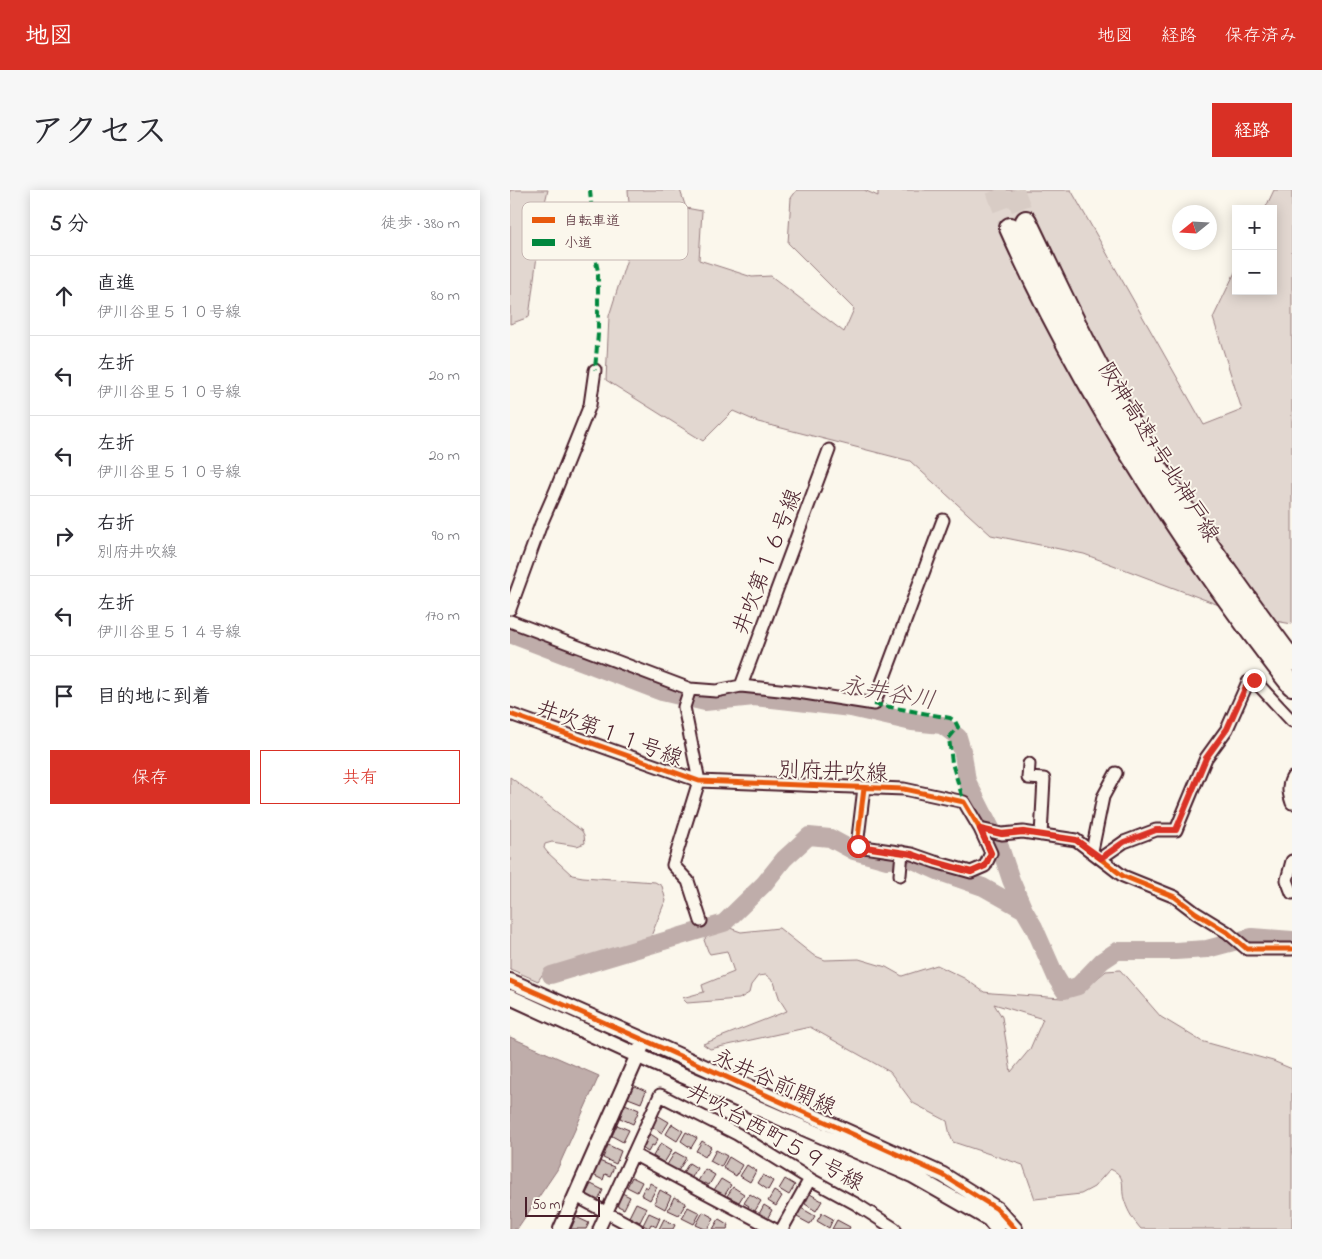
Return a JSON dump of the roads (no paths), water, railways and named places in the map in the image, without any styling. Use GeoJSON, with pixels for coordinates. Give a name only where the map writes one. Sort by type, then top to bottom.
{"type":"FeatureCollection","features":[{"type":"Feature","properties":{"kind":"highway","name":"阪神高速7号北神戸線"},"geometry":{"type":"LineString","coordinates":[[1018,224],[1035,262],[1052,316],[1138,466],[1207,570],[1292,685]]}},
{"type":"Feature","properties":{"kind":"highway","name":"阪神高速7号北神戸線"},"geometry":{"type":"LineString","coordinates":[[1035,262],[1151,458],[1220,562],[1292,661]]}},
{"type":"Feature","properties":{"kind":"highway"},"geometry":{"type":"LineString","coordinates":[[1035,262],[1096,346],[1189,494],[1292,644]]}},
{"type":"Feature","properties":{"kind":"highway"},"geometry":{"type":"LineString","coordinates":[[1035,262],[1062,348],[1114,451],[1176,546],[1244,642],[1269,672],[1292,694]]}},
{"type":"Feature","properties":{"kind":"street"},"geometry":{"type":"LineString","coordinates":[[510,609],[541,524],[590,406],[595,370]]}},
{"type":"Feature","properties":{"kind":"street","name":"井吹第１６号線"},"geometry":{"type":"LineString","coordinates":[[740,686],[829,450]]}},
{"type":"Feature","properties":{"kind":"street"},"geometry":{"type":"LineString","coordinates":[[510,621],[689,691],[716,691],[740,686],[798,692],[874,704],[943,520]]}},
{"type":"Feature","properties":{"kind":"street"},"geometry":{"type":"LineString","coordinates":[[1096,855],[1156,830],[1176,830],[1206,758],[1227,729],[1248,682],[1254,680],[1292,721]]}},
{"type":"Feature","properties":{"kind":"street"},"geometry":{"type":"LineString","coordinates":[[689,691],[684,707],[699,781],[673,865],[688,881],[701,921]]}},
{"type":"Feature","properties":{"kind":"street","name":"井吹第１１号線"},"geometry":{"type":"LineString","coordinates":[[510,714],[699,781]]}},
{"type":"Feature","properties":{"kind":"street"},"geometry":{"type":"LineString","coordinates":[[1029,764],[1028,778],[1044,779],[1041,835]]}},
{"type":"Feature","properties":{"kind":"street"},"geometry":{"type":"LineString","coordinates":[[1096,855],[1103,797],[1116,773]]}},
{"type":"Feature","properties":{"kind":"street"},"geometry":{"type":"LineString","coordinates":[[1292,778],[1288,793],[1292,804]]}},
{"type":"Feature","properties":{"kind":"street","name":"別府井吹線"},"geometry":{"type":"LineString","coordinates":[[699,781],[904,789],[964,802],[980,829]]}},
{"type":"Feature","properties":{"kind":"street"},"geometry":{"type":"LineString","coordinates":[[864,788],[858,846],[901,862],[912,854],[971,872],[985,866],[991,853],[980,829]]}},
{"type":"Feature","properties":{"kind":"street"},"geometry":{"type":"LineString","coordinates":[[980,829],[1002,834],[1023,832],[1076,840],[1123,876],[1174,897],[1227,932],[1247,949],[1292,949]]}},
{"type":"Feature","properties":{"kind":"street"},"geometry":{"type":"LineString","coordinates":[[1292,861],[1287,880],[1292,894]]}},
{"type":"Feature","properties":{"kind":"street","name":"永井谷前開線"},"geometry":{"type":"LineString","coordinates":[[510,981],[944,1175],[996,1208],[1015,1229]]}},
{"type":"Feature","properties":{"kind":"street","name":"永井谷前開線"},"geometry":{"type":"LineString","coordinates":[[510,997],[912,1175],[989,1219],[998,1229]]}},
{"type":"Feature","properties":{"kind":"street"},"geometry":{"type":"LineString","coordinates":[[561,1229],[644,1040]]}},
{"type":"Feature","properties":{"kind":"street","name":"井吹台西町５９号線"},"geometry":{"type":"LineString","coordinates":[[598,1229],[660,1095],[737,1134],[895,1229]]}},
{"type":"Feature","properties":{"kind":"street"},"geometry":{"type":"LineString","coordinates":[[633,1154],[774,1229]]}},
{"type":"Feature","properties":{"kind":"street"},"geometry":{"type":"LineString","coordinates":[[782,1229],[810,1179]]}},
{"type":"Feature","properties":{"kind":"street"},"geometry":{"type":"LineString","coordinates":[[576,1196],[637,1229]]}},
{"type":"Feature","properties":{"kind":"waterway","name":"永井谷川"},"geometry":{"type":"LineString","coordinates":[[510,634],[662,692],[705,702],[754,697],[851,708],[912,722],[942,725],[958,737],[967,781],[999,844],[1011,880],[1024,910],[1064,990],[1078,986],[1102,961],[1117,951],[1207,949],[1252,937],[1292,940]]}},
{"type":"Feature","properties":{"kind":"waterway"},"geometry":{"type":"LineString","coordinates":[[551,975],[724,923],[764,884],[784,859],[809,836],[830,838],[854,851],[887,860],[911,859],[940,872],[983,887],[1024,910]]}},
{"type":"Feature","properties":{"kind":"tunnel"},"geometry":{"type":"LineString","coordinates":[[996,190],[1010,228]]}},
{"type":"Feature","properties":{"kind":"tunnel"},"geometry":{"type":"LineString","coordinates":[[1014,190],[1026,221]]}}]}
